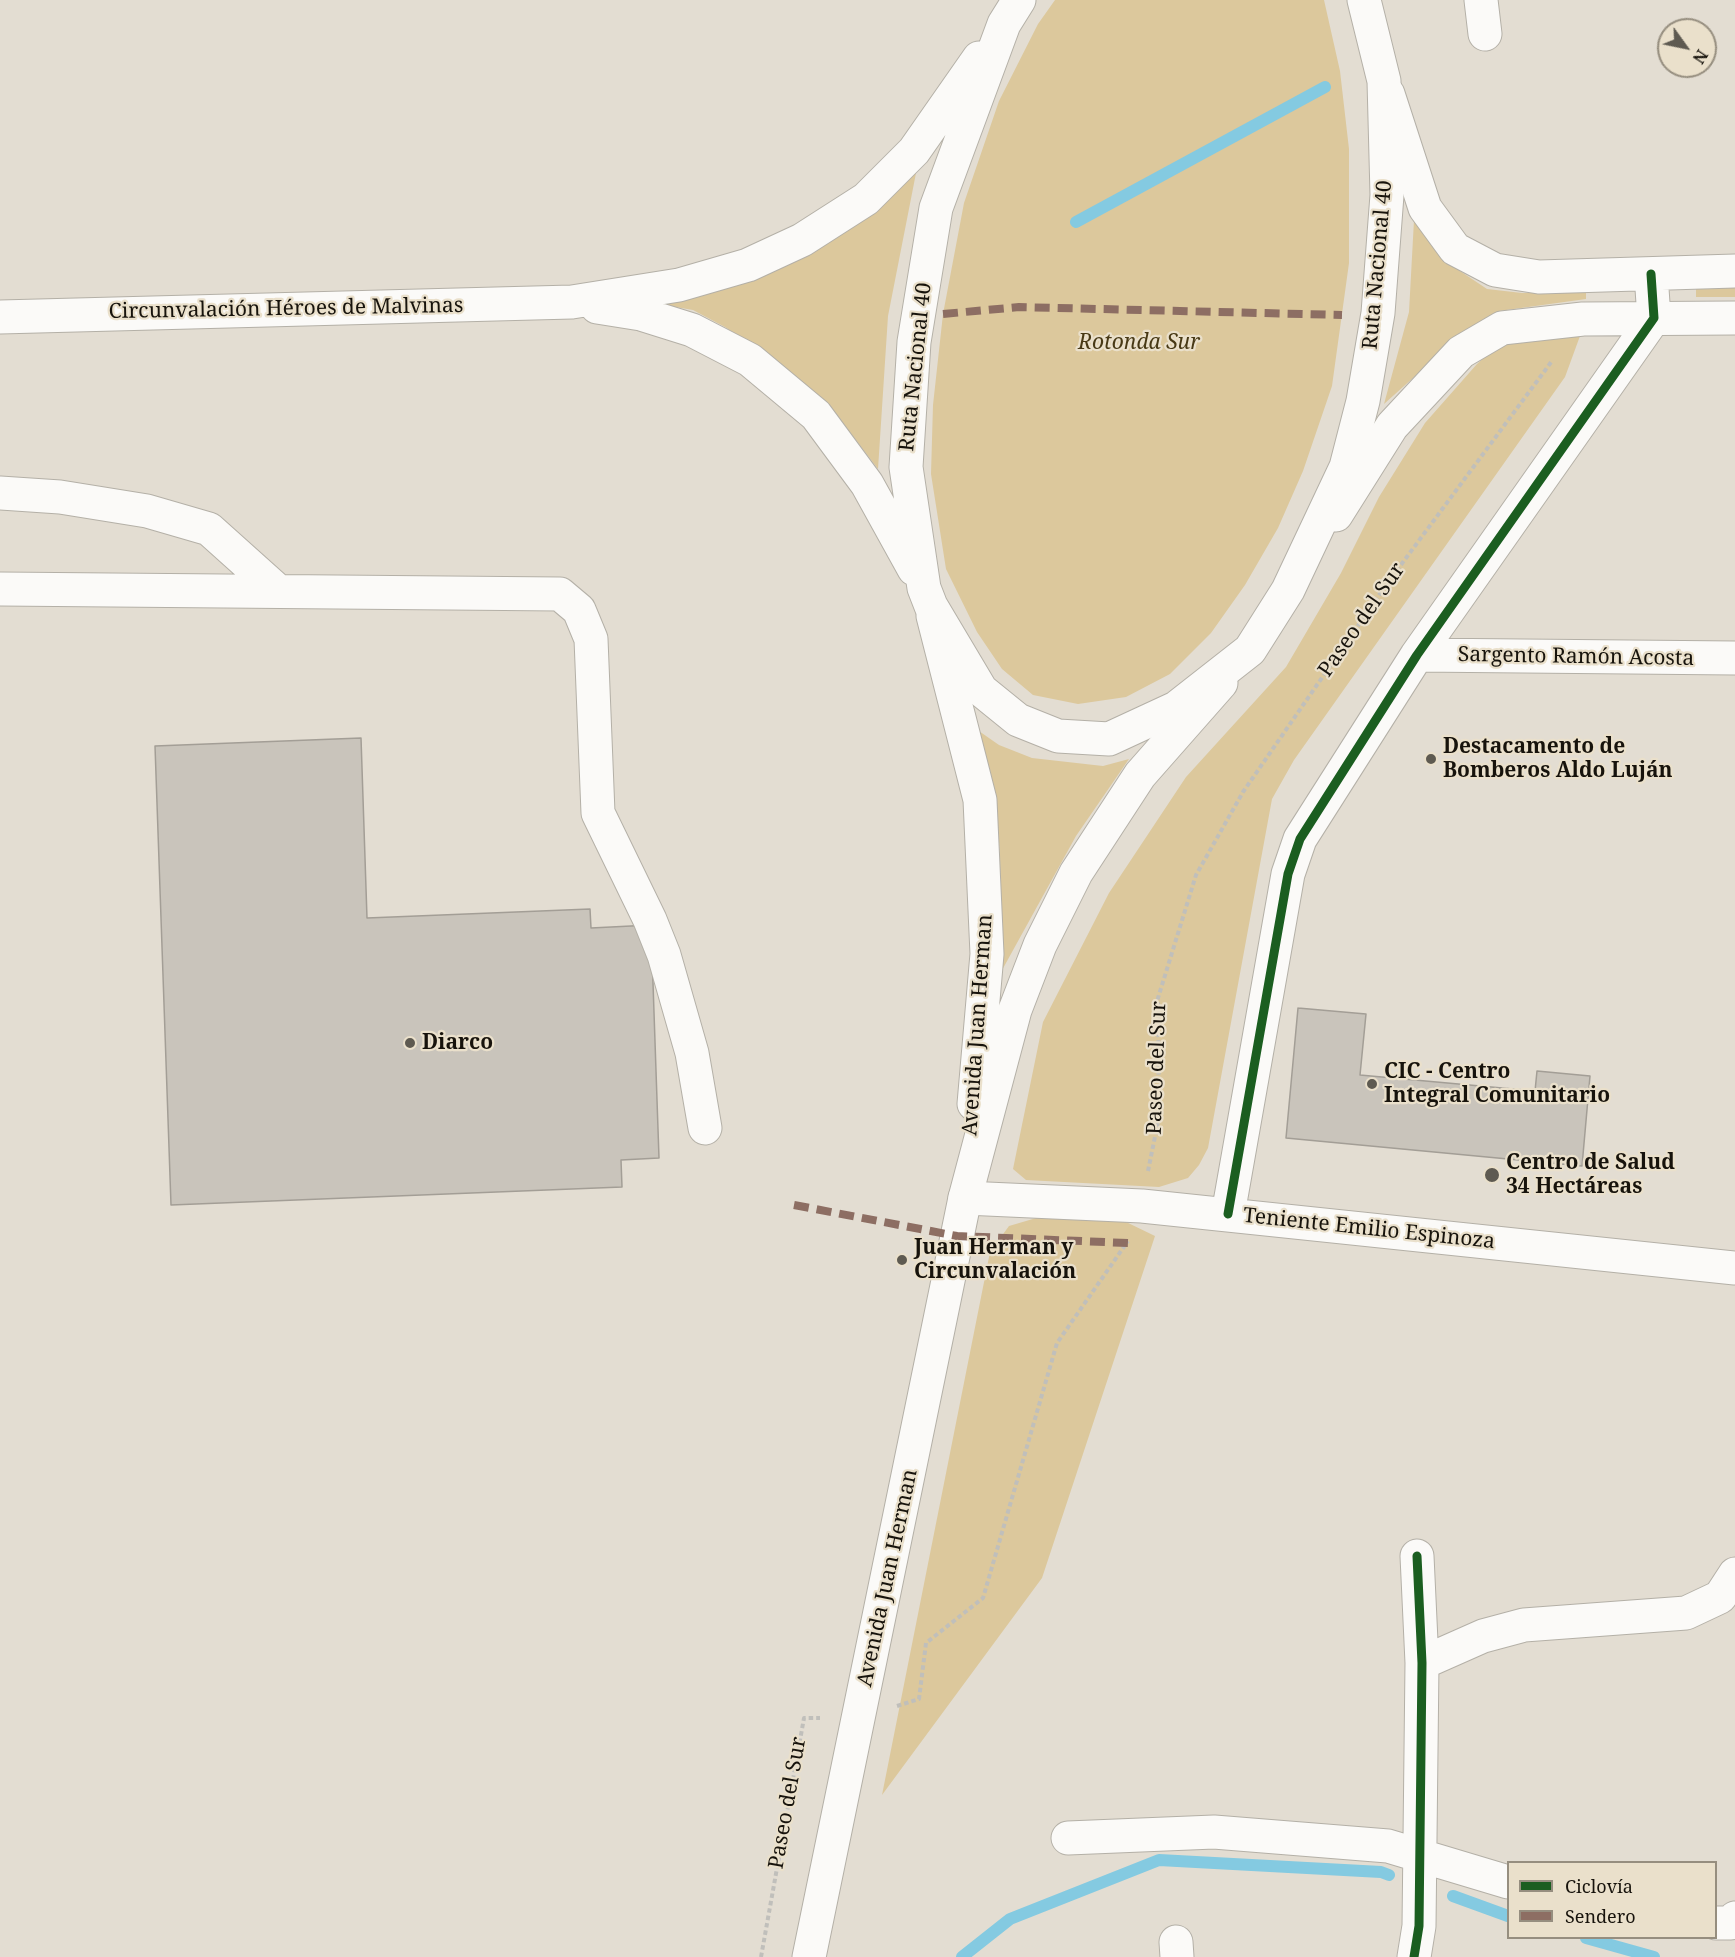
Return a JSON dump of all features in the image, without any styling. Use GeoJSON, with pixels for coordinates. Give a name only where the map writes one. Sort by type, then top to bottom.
{"type":"FeatureCollection","features":[{"type":"Feature","properties":{"kind":"main road","name":"Ruta Nacional 40"},"geometry":{"type":"LineString","coordinates":[[1356,0],[1373,43]]}},
{"type":"Feature","properties":{"kind":"main road","name":"Ruta Nacional 40"},"geometry":{"type":"LineString","coordinates":[[1011,12],[936,208],[914,342],[906,467],[928,597],[981,690],[1018,720],[1058,736],[1109,739],[1176,708],[1250,650],[1288,590],[1346,467],[1364,401],[1378,313],[1387,195],[1383,81],[1364,0]]}},
{"type":"Feature","properties":{"kind":"main road"},"geometry":{"type":"LineString","coordinates":[[1482,0],[1485,34]]}},
{"type":"Feature","properties":{"kind":"main road","name":"Circunvalación Héroes de Malvinas"},"geometry":{"type":"LineString","coordinates":[[0,316],[572,302],[679,285],[748,266],[802,240],[867,199],[914,151],[1011,12]]}},
{"type":"Feature","properties":{"kind":"main road"},"geometry":{"type":"LineString","coordinates":[[1383,81],[1425,208],[1455,249],[1495,270],[1539,277],[1735,271]]}},
{"type":"Feature","properties":{"kind":"main road"},"geometry":{"type":"LineString","coordinates":[[1228,1214],[1288,874],[1300,839],[1417,656],[1654,318],[1651,274]]}},
{"type":"Feature","properties":{"kind":"main road","name":"Circunvalación Héroes de Malvinas"},"geometry":{"type":"LineString","coordinates":[[572,302],[662,320],[692,330],[750,360],[816,415],[867,484],[928,597]]}},
{"type":"Feature","properties":{"kind":"main road"},"geometry":{"type":"LineString","coordinates":[[1288,590],[1392,426],[1461,352],[1502,328],[1583,319],[1735,318]]}},
{"type":"Feature","properties":{"kind":"main road"},"geometry":{"type":"LineString","coordinates":[[0,494],[60,497],[147,511],[209,529],[278,590]]}},
{"type":"Feature","properties":{"kind":"main road"},"geometry":{"type":"LineString","coordinates":[[0,589],[560,594],[579,610],[591,639],[598,813],[650,920],[663,955],[692,1053],[705,1128]]}},
{"type":"Feature","properties":{"kind":"main road","name":"Avenida Juan Herman"},"geometry":{"type":"LineString","coordinates":[[928,597],[980,800],[985,866],[987,954],[965,1198]]}},
{"type":"Feature","properties":{"kind":"main road","name":"Avenida Juan Herman"},"geometry":{"type":"LineString","coordinates":[[808,1957],[965,1198],[1015,1010],[1040,945],[1076,873],[1140,775],[1250,650]]}},
{"type":"Feature","properties":{"kind":"main road","name":"Sargento Ramón Acosta"},"geometry":{"type":"LineString","coordinates":[[1417,656],[1735,658]]}},
{"type":"Feature","properties":{"kind":"main road","name":"Teniente Emilio Espinoza"},"geometry":{"type":"LineString","coordinates":[[965,1198],[1142,1206],[1735,1268]]}},
{"type":"Feature","properties":{"kind":"main road"},"geometry":{"type":"LineString","coordinates":[[1414,1957],[1419,1926],[1422,1663],[1417,1556]]}},
{"type":"Feature","properties":{"kind":"main road"},"geometry":{"type":"LineString","coordinates":[[1422,1663],[1483,1636],[1524,1625],[1686,1613],[1720,1597],[1735,1575]]}},
{"type":"Feature","properties":{"kind":"main road"},"geometry":{"type":"LineString","coordinates":[[1068,1838],[1214,1832],[1388,1846],[1507,1881]]}},
{"type":"Feature","properties":{"kind":"main road"},"geometry":{"type":"LineString","coordinates":[[1717,1923],[1731,1923],[1735,1918]]}},
{"type":"Feature","properties":{"kind":"green space","name":"Rotonda Sur"},"geometry":{"type":"Polygon","coordinates":[[[1055,0],[1324,0],[1340,71],[1349,149],[1349,263],[1332,386],[1303,471],[1278,528],[1245,585],[1211,633],[1170,674],[1126,697],[1078,704],[1033,695],[1002,669],[977,632],[946,569],[931,474],[933,405],[943,314],[964,203],[999,101],[1038,24],[1055,0]]]}},
{"type":"Feature","properties":{"kind":"green space"},"geometry":{"type":"Polygon","coordinates":[[[917,168],[888,316],[878,469],[836,414],[778,363],[725,327],[693,310],[664,305],[710,293],[770,272],[917,168]]]}},
{"type":"Feature","properties":{"kind":"green space"},"geometry":{"type":"Polygon","coordinates":[[[1414,220],[1435,248],[1460,271],[1487,289],[1522,293],[1586,293],[1586,299],[1499,311],[1443,351],[1384,404],[1409,312],[1414,220]]]}},
{"type":"Feature","properties":{"kind":"green space"},"geometry":{"type":"Polygon","coordinates":[[[1696,288],[1735,288],[1735,297],[1696,297],[1696,288]]]}},
{"type":"Feature","properties":{"kind":"green space"},"geometry":{"type":"Polygon","coordinates":[[[1530,335],[1580,336],[1565,377],[1294,760],[1272,799],[1208,1148],[1199,1165],[1188,1178],[1159,1187],[1026,1180],[1013,1169],[1043,1022],[1109,893],[1186,777],[1286,667],[1341,573],[1379,497],[1425,423],[1477,364],[1502,341],[1530,335]]]}},
{"type":"Feature","properties":{"kind":"green space"},"geometry":{"type":"Polygon","coordinates":[[[976,729],[999,745],[1032,758],[1103,766],[1129,759],[1076,836],[1001,972],[1000,856],[996,798],[976,729]]]}},
{"type":"Feature","properties":{"kind":"green space"},"geometry":{"type":"Polygon","coordinates":[[[1043,1216],[1124,1221],[1155,1236],[1042,1578],[882,1795],[990,1252],[1009,1226],[1043,1216]]]}},
{"type":"Feature","properties":{"kind":"building","name":"Diarco"},"geometry":{"type":"Polygon","coordinates":[[[361,738],[367,918],[590,909],[591,928],[651,925],[659,1158],[621,1160],[622,1187],[171,1205],[155,746],[361,738]]]}},
{"type":"Feature","properties":{"kind":"building","name":"CIC - Centro Integral Comunitario"},"geometry":{"type":"Polygon","coordinates":[[[1298,1008],[1366,1014],[1360,1075],[1535,1091],[1537,1071],[1590,1076],[1582,1166],[1286,1138],[1298,1008]]]}},
{"type":"Feature","properties":{"kind":"waterway"},"geometry":{"type":"LineString","coordinates":[[1076,222],[1325,87]]}},
{"type":"Feature","properties":{"kind":"waterway"},"geometry":{"type":"LineString","coordinates":[[962,1957],[1010,1919],[1159,1860],[1381,1872],[1389,1875]]}},
{"type":"Feature","properties":{"kind":"waterway"},"geometry":{"type":"LineString","coordinates":[[1453,1896],[1507,1916]]}},
{"type":"Feature","properties":{"kind":"waterway"},"geometry":{"type":"LineString","coordinates":[[1590,1939],[1654,1957]]}},
{"type":"Feature","properties":{"kind":"marked path"},"geometry":{"type":"LineString","coordinates":[[943,314],[1019,307],[1342,315]]}},
{"type":"Feature","properties":{"kind":"marked path"},"geometry":{"type":"LineString","coordinates":[[794,1205],[957,1236],[1128,1243]]}},
{"type":"Feature","properties":{"kind":"cycle path"},"geometry":{"type":"LineString","coordinates":[[1228,1214],[1288,874],[1300,839],[1417,655],[1654,318],[1651,274]]}},
{"type":"Feature","properties":{"kind":"cycle path"},"geometry":{"type":"LineString","coordinates":[[1414,1957],[1419,1926],[1422,1663],[1417,1556]]}},
{"type":"Feature","properties":{"kind":"place","name":"Destacamento de Bomberos Aldo Luján"},"geometry":{"type":"Point","coordinates":[1431,759]}},
{"type":"Feature","properties":{"kind":"place","name":"Diarco"},"geometry":{"type":"Point","coordinates":[410,1043]}},
{"type":"Feature","properties":{"kind":"place","name":"CIC - Centro Integral Comunitario"},"geometry":{"type":"Point","coordinates":[1372,1084]}},
{"type":"Feature","properties":{"kind":"place","name":"Centro de Salud 34 Hectáreas"},"geometry":{"type":"Point","coordinates":[1492,1175]}},
{"type":"Feature","properties":{"kind":"place","name":"Juan Herman y Circunvalación"},"geometry":{"type":"Point","coordinates":[902,1260]}}]}
